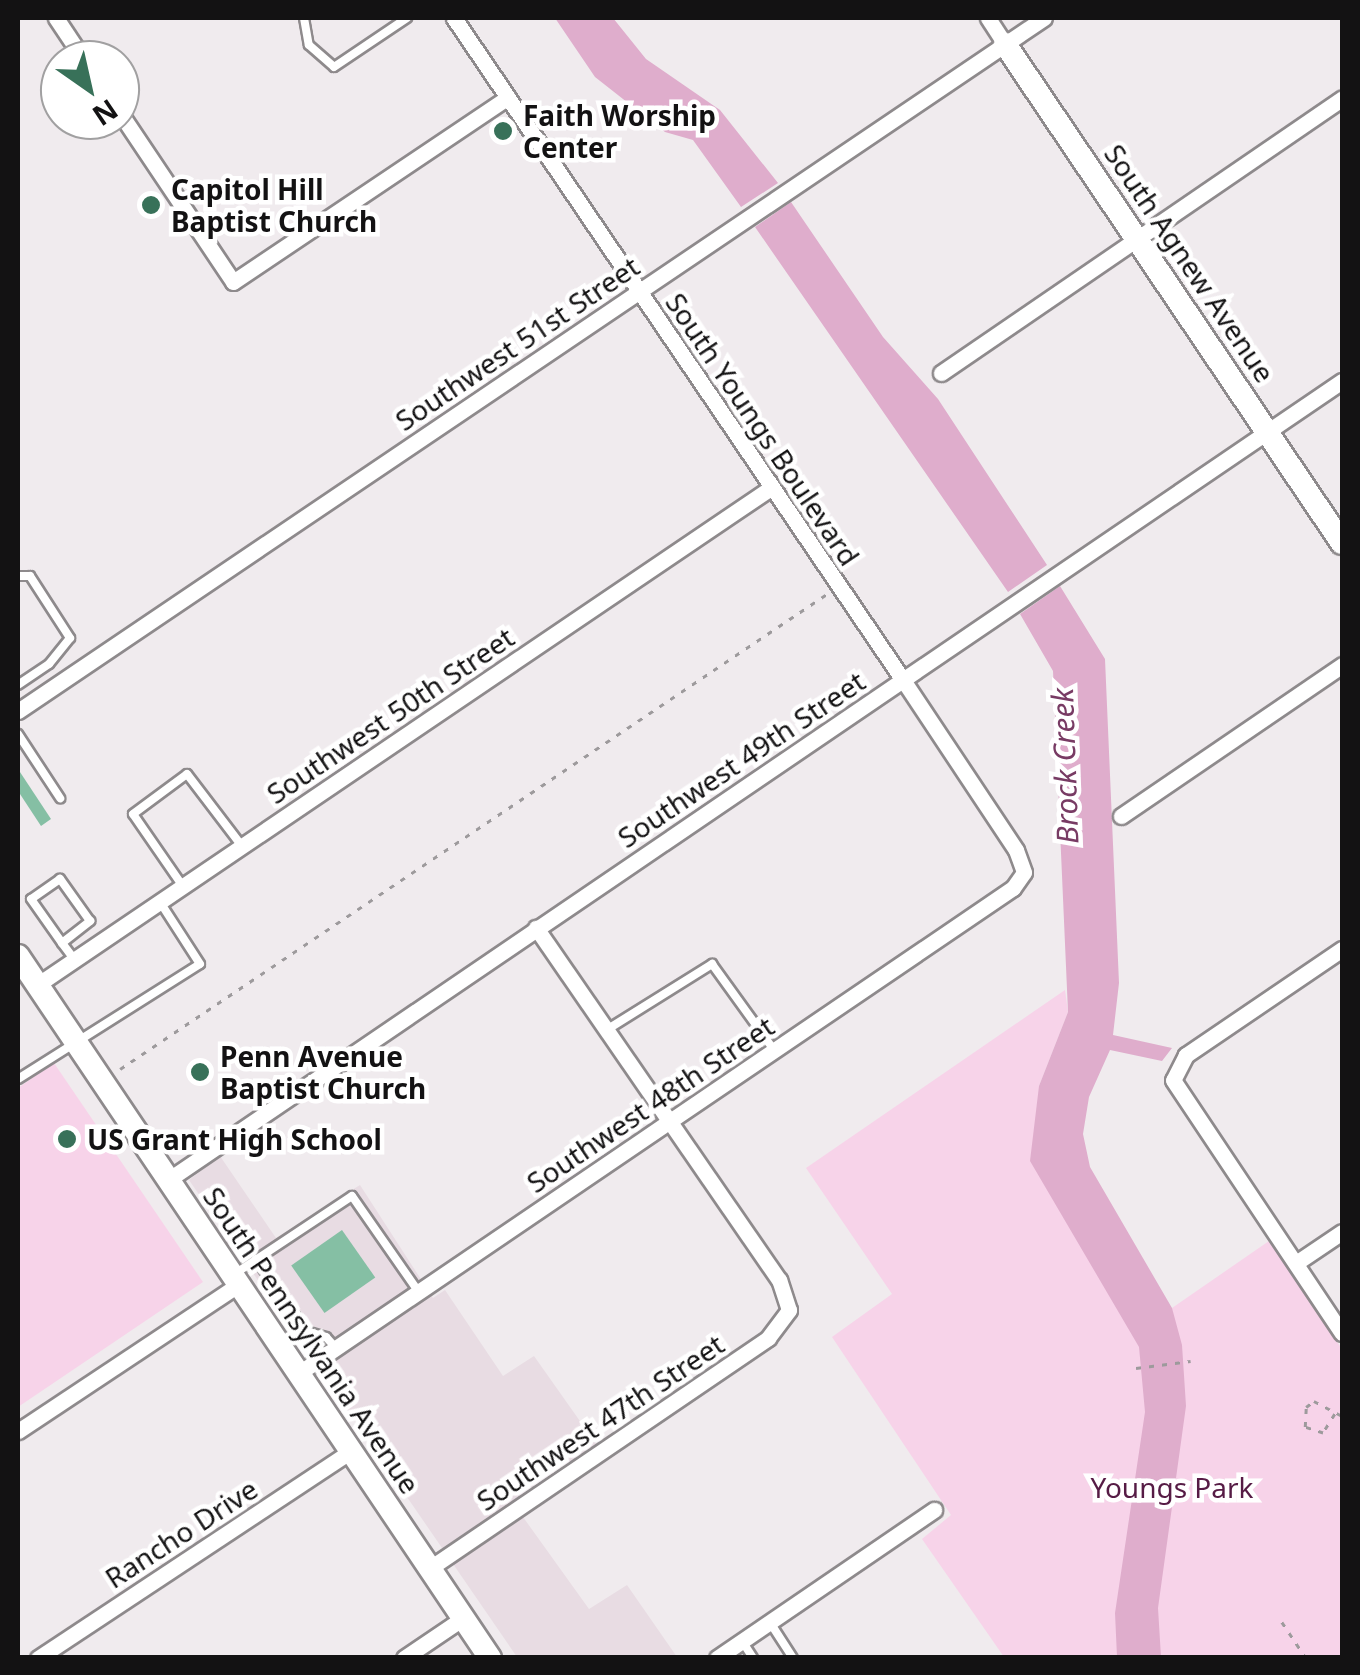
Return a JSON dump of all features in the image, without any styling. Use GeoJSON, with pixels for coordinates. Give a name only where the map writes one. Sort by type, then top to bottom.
{"type":"FeatureCollection","features":[{"type":"Feature","properties":{"kind":"main road","name":"South Agnew Avenue"},"geometry":{"type":"LineString","coordinates":[[1005,44],[1342,543]]}},
{"type":"Feature","properties":{"kind":"main road","name":"South Pennsylvania Avenue"},"geometry":{"type":"LineString","coordinates":[[18,956],[490,1658]]}},
{"type":"Feature","properties":{"kind":"street"},"geometry":{"type":"LineString","coordinates":[[56,18],[71,40]]}},
{"type":"Feature","properties":{"kind":"street","name":"South Youngs Boulevard"},"geometry":{"type":"LineString","coordinates":[[454,18],[903,680],[1016,850],[1024,872]]}},
{"type":"Feature","properties":{"kind":"street","name":"South Agnew Avenue"},"geometry":{"type":"LineString","coordinates":[[988,18],[1005,44]]}},
{"type":"Feature","properties":{"kind":"street","name":"Southwest 51st Street"},"geometry":{"type":"LineString","coordinates":[[20,704],[60,682],[1044,18]]}},
{"type":"Feature","properties":{"kind":"street"},"geometry":{"type":"LineString","coordinates":[[138,140],[233,282],[508,97]]}},
{"type":"Feature","properties":{"kind":"street"},"geometry":{"type":"LineString","coordinates":[[941,372],[1342,98]]}},
{"type":"Feature","properties":{"kind":"street","name":"Southwest 49th Street"},"geometry":{"type":"LineString","coordinates":[[168,1180],[1342,381]]}},
{"type":"Feature","properties":{"kind":"street","name":"Southwest 50th Street"},"geometry":{"type":"LineString","coordinates":[[37,985],[772,487]]}},
{"type":"Feature","properties":{"kind":"street"},"geometry":{"type":"LineString","coordinates":[[1121,816],[1342,665]]}},
{"type":"Feature","properties":{"kind":"street","name":"Southwest 48th Street"},"geometry":{"type":"LineString","coordinates":[[299,1373],[1012,888],[1024,872]]}},
{"type":"Feature","properties":{"kind":"street"},"geometry":{"type":"LineString","coordinates":[[536,928],[668,1121]]}},
{"type":"Feature","properties":{"kind":"street"},"geometry":{"type":"LineString","coordinates":[[1342,948],[1186,1055],[1174,1071],[1178,1089],[1342,1334]]}},
{"type":"Feature","properties":{"kind":"street","name":"Southwest 47th Street"},"geometry":{"type":"LineString","coordinates":[[430,1568],[768,1338],[790,1310],[779,1280],[668,1121]]}},
{"type":"Feature","properties":{"kind":"street"},"geometry":{"type":"LineString","coordinates":[[1296,1264],[1342,1232]]}},
{"type":"Feature","properties":{"kind":"street"},"geometry":{"type":"LineString","coordinates":[[18,1431],[236,1280]]}},
{"type":"Feature","properties":{"kind":"street","name":"Rancho Drive"},"geometry":{"type":"LineString","coordinates":[[38,1658],[351,1451]]}},
{"type":"Feature","properties":{"kind":"street"},"geometry":{"type":"LineString","coordinates":[[717,1658],[934,1510]]}},
{"type":"Feature","properties":{"kind":"street"},"geometry":{"type":"LineString","coordinates":[[404,1658],[464,1618]]}},
{"type":"Feature","properties":{"kind":"lane"},"geometry":{"type":"LineString","coordinates":[[304,18],[309,45],[334,68],[407,18]]}},
{"type":"Feature","properties":{"kind":"lane"},"geometry":{"type":"LineString","coordinates":[[18,576],[30,576],[70,638],[49,664],[18,685]]}},
{"type":"Feature","properties":{"kind":"lane"},"geometry":{"type":"LineString","coordinates":[[49,664],[60,682]]}},
{"type":"Feature","properties":{"kind":"lane"},"geometry":{"type":"LineString","coordinates":[[19,741],[60,798]]}},
{"type":"Feature","properties":{"kind":"lane"},"geometry":{"type":"LineString","coordinates":[[182,885],[133,814],[187,774],[241,845]]}},
{"type":"Feature","properties":{"kind":"lane"},"geometry":{"type":"LineString","coordinates":[[62,943],[90,921],[60,879],[31,899],[62,943],[74,959]]}},
{"type":"Feature","properties":{"kind":"lane"},"geometry":{"type":"LineString","coordinates":[[18,1079],[200,964],[159,900]]}},
{"type":"Feature","properties":{"kind":"lane"},"geometry":{"type":"LineString","coordinates":[[605,1031],[712,964],[774,1050]]}},
{"type":"Feature","properties":{"kind":"lane"},"geometry":{"type":"LineString","coordinates":[[236,1280],[256,1260],[352,1196],[418,1291]]}},
{"type":"Feature","properties":{"kind":"lane"},"geometry":{"type":"LineString","coordinates":[[256,1260],[306,1331],[326,1337],[336,1348]]}},
{"type":"Feature","properties":{"kind":"lane"},"geometry":{"type":"LineString","coordinates":[[770,1622],[793,1658]]}},
{"type":"Feature","properties":{"kind":"lane"},"geometry":{"type":"LineString","coordinates":[[742,1641],[753,1658]]}},
{"type":"Feature","properties":{"kind":"path"},"geometry":{"type":"LineString","coordinates":[[102,1082],[838,586]]}},
{"type":"Feature","properties":{"kind":"path"},"geometry":{"type":"LineString","coordinates":[[1136,1368],[1192,1361]]}},
{"type":"Feature","properties":{"kind":"path"},"geometry":{"type":"LineString","coordinates":[[1335,1414],[1323,1433],[1305,1427],[1310,1402],[1324,1402],[1342,1416]]}},
{"type":"Feature","properties":{"kind":"path"},"geometry":{"type":"LineString","coordinates":[[1282,1622],[1306,1658]]}},
{"type":"Feature","properties":{"kind":"shaded area"},"geometry":{"type":"Polygon","coordinates":[[[220,1156],[276,1238],[360,1185],[433,1298],[445,1290],[503,1376],[534,1356],[606,1458],[523,1517],[589,1609],[627,1585],[677,1657],[517,1657],[189,1180],[220,1156]]]}},
{"type":"Feature","properties":{"kind":"green space","name":"Youngs Park"},"geometry":{"type":"Polygon","coordinates":[[[1065,990],[1068,1012],[1039,1086],[1128,1322],[1172,1308],[1269,1241],[1342,1349],[1342,1657],[1004,1657],[922,1539],[951,1515],[832,1337],[892,1294],[806,1168],[1065,990]]]}},
{"type":"Feature","properties":{"kind":"green space","name":"US Grant High School"},"geometry":{"type":"Polygon","coordinates":[[[54,1063],[203,1282],[18,1407],[18,1088],[54,1063]]]}},
{"type":"Feature","properties":{"kind":"water"},"geometry":{"type":"Polygon","coordinates":[[[555,18],[613,18],[646,59],[720,110],[778,183],[741,207],[693,140],[665,132],[595,77],[555,18]]]}},
{"type":"Feature","properties":{"kind":"water"},"geometry":{"type":"Polygon","coordinates":[[[791,202],[883,337],[938,399],[1047,565],[1008,592],[755,227],[791,202]]]}},
{"type":"Feature","properties":{"kind":"water","name":"Brock Creek"},"geometry":{"type":"Polygon","coordinates":[[[1060,586],[1105,659],[1119,983],[1113,1035],[1172,1048],[1162,1061],[1110,1050],[1089,1097],[1083,1134],[1090,1167],[1172,1308],[1182,1345],[1186,1406],[1158,1608],[1161,1657],[1117,1657],[1115,1613],[1145,1412],[1139,1347],[1030,1161],[1039,1086],[1068,1012],[1053,671],[1020,614],[1060,586]]]}},
{"type":"Feature","properties":{"kind":"building"},"geometry":{"type":"Polygon","coordinates":[[[18,769],[51,819],[41,826],[18,791],[18,769]]]}},
{"type":"Feature","properties":{"kind":"building"},"geometry":{"type":"Polygon","coordinates":[[[342,1230],[375,1278],[324,1313],[291,1266],[342,1230]]]}},
{"type":"Feature","properties":{"kind":"place","name":"Faith Worship Center"},"geometry":{"type":"Point","coordinates":[503,131]}},
{"type":"Feature","properties":{"kind":"place","name":"Capitol Hill Baptist Church"},"geometry":{"type":"Point","coordinates":[151,205]}},
{"type":"Feature","properties":{"kind":"place","name":"Penn Avenue Baptist Church"},"geometry":{"type":"Point","coordinates":[200,1072]}},
{"type":"Feature","properties":{"kind":"place","name":"US Grant High School"},"geometry":{"type":"Point","coordinates":[67,1139]}}]}
